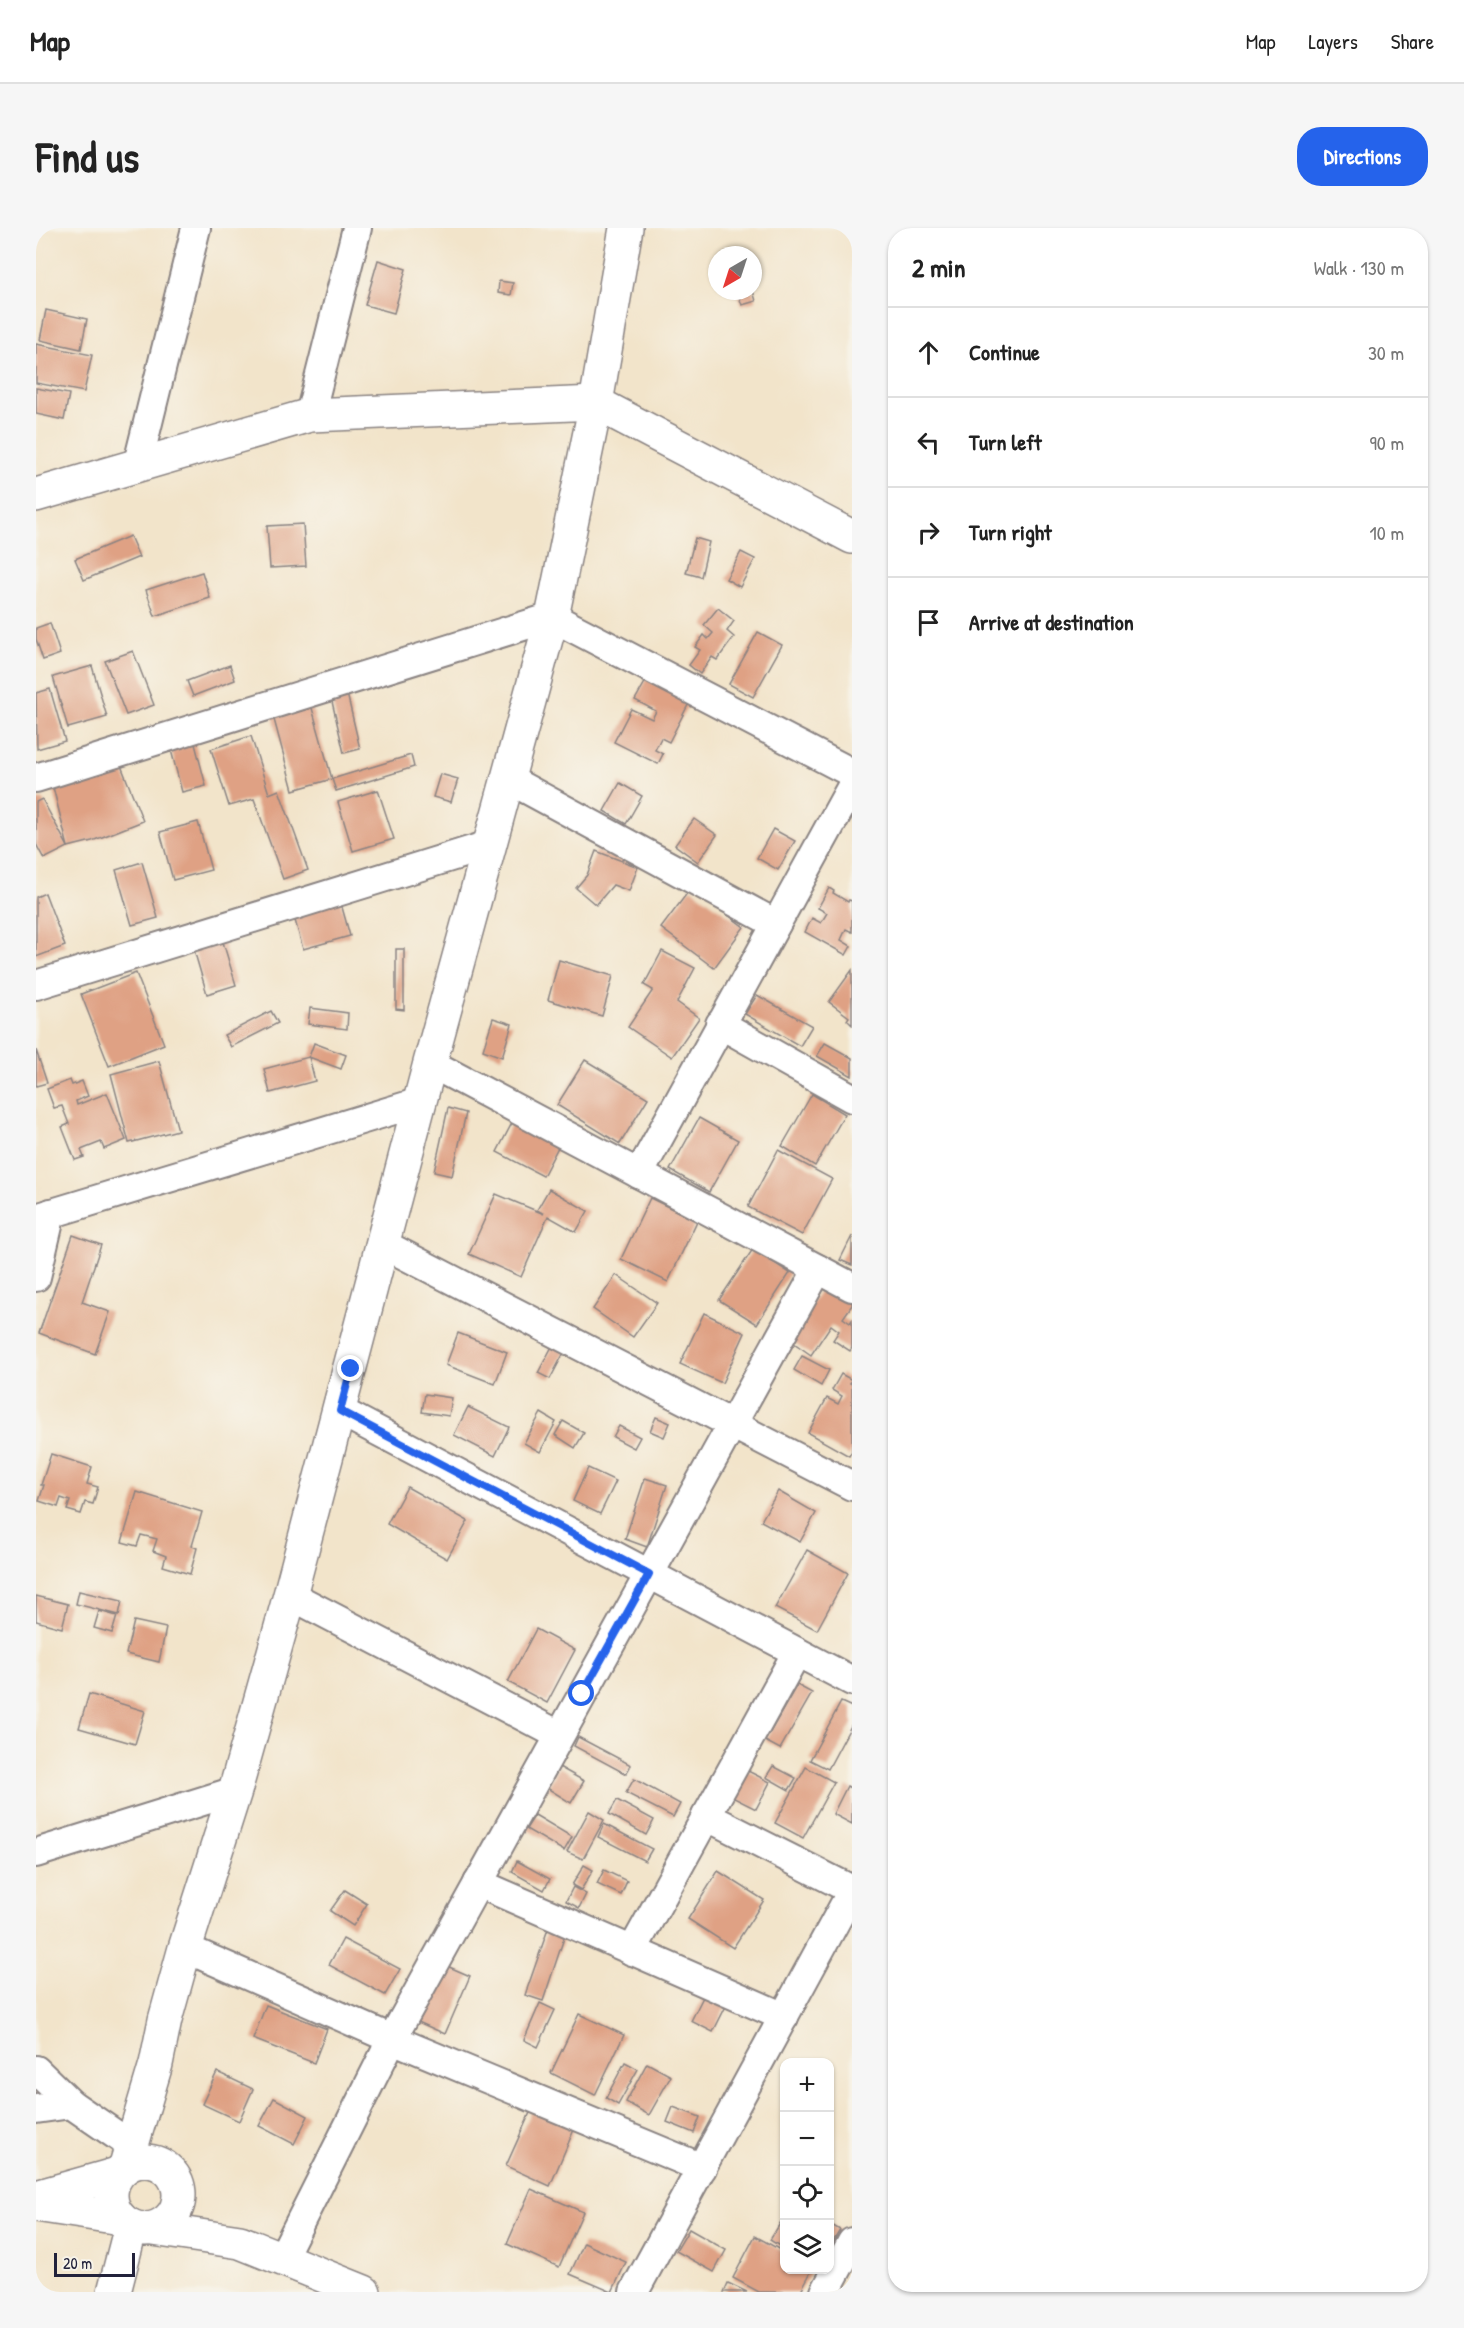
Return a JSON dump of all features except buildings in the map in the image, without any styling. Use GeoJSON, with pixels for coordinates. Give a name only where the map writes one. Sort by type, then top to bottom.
{"type":"FeatureCollection","features":[{"type":"Feature","properties":{"kind":"main road"},"geometry":{"type":"LineString","coordinates":[[36,2196],[125,2162],[149,2160],[161,2164],[177,2181],[180,2193],[178,2205],[173,2216],[164,2224],[134,2224],[113,2208],[110,2197],[112,2184],[125,2162],[156,2064],[165,2020],[185,1948],[235,1791],[340,1411],[430,1063],[552,617],[596,403],[626,228]]}},
{"type":"Feature","properties":{"kind":"main road"},"geometry":{"type":"LineString","coordinates":[[36,495],[310,415],[596,403],[852,537]]}},
{"type":"Feature","properties":{"kind":"main road"},"geometry":{"type":"LineString","coordinates":[[156,2064],[155,2121],[161,2164]]}},
{"type":"Feature","properties":{"kind":"main road"},"geometry":{"type":"LineString","coordinates":[[180,2193],[240,2242]]}},
{"type":"Feature","properties":{"kind":"main road"},"geometry":{"type":"LineString","coordinates":[[36,2205],[240,2242],[364,2292]]}},
{"type":"Feature","properties":{"kind":"main road"},"geometry":{"type":"LineString","coordinates":[[114,2292],[134,2224]]}},
{"type":"Feature","properties":{"kind":"street"},"geometry":{"type":"LineString","coordinates":[[137,467],[196,228]]}},
{"type":"Feature","properties":{"kind":"street"},"geometry":{"type":"LineString","coordinates":[[310,415],[357,228]]}},
{"type":"Feature","properties":{"kind":"street"},"geometry":{"type":"LineString","coordinates":[[36,778],[552,617],[852,773]]}},
{"type":"Feature","properties":{"kind":"street"},"geometry":{"type":"LineString","coordinates":[[508,779],[776,924]]}},
{"type":"Feature","properties":{"kind":"street"},"geometry":{"type":"LineString","coordinates":[[639,1174],[852,786]]}},
{"type":"Feature","properties":{"kind":"street"},"geometry":{"type":"LineString","coordinates":[[36,985],[489,845]]}},
{"type":"Feature","properties":{"kind":"street"},"geometry":{"type":"LineString","coordinates":[[720,1024],[852,1098]]}},
{"type":"Feature","properties":{"kind":"street"},"geometry":{"type":"LineString","coordinates":[[430,1063],[852,1287]]}},
{"type":"Feature","properties":{"kind":"street"},"geometry":{"type":"LineString","coordinates":[[36,1277],[43,1216],[420,1102]]}},
{"type":"Feature","properties":{"kind":"street"},"geometry":{"type":"LineString","coordinates":[[383,1244],[852,1486]]}},
{"type":"Feature","properties":{"kind":"street"},"geometry":{"type":"LineString","coordinates":[[282,2258],[392,2039],[818,1269]]}},
{"type":"Feature","properties":{"kind":"street"},"geometry":{"type":"LineString","coordinates":[[340,1411],[852,1681]]}},
{"type":"Feature","properties":{"kind":"street"},"geometry":{"type":"LineString","coordinates":[[290,1595],[559,1735]]}},
{"type":"Feature","properties":{"kind":"street"},"geometry":{"type":"LineString","coordinates":[[632,1951],[797,1652]]}},
{"type":"Feature","properties":{"kind":"street"},"geometry":{"type":"LineString","coordinates":[[36,1853],[235,1791]]}},
{"type":"Feature","properties":{"kind":"street"},"geometry":{"type":"LineString","coordinates":[[634,2292],[852,1890],[706,1816]]}},
{"type":"Feature","properties":{"kind":"street"},"geometry":{"type":"LineString","coordinates":[[478,1883],[784,2017]]}},
{"type":"Feature","properties":{"kind":"street"},"geometry":{"type":"LineString","coordinates":[[185,1948],[392,2039],[702,2168]]}},
{"type":"Feature","properties":{"kind":"street"},"geometry":{"type":"LineString","coordinates":[[36,2070],[125,2162]]}},
{"type":"Feature","properties":{"kind":"street"},"geometry":{"type":"LineString","coordinates":[[36,2109],[71,2104]]}},
{"type":"Feature","properties":{"kind":"street"},"geometry":{"type":"LineString","coordinates":[[825,2292],[852,2242]]}},
{"type":"Feature","properties":{"kind":"route"},"geometry":{"type":"LineString","coordinates":[[351,1369],[340,1411],[649,1574],[582,1694]]}}]}
